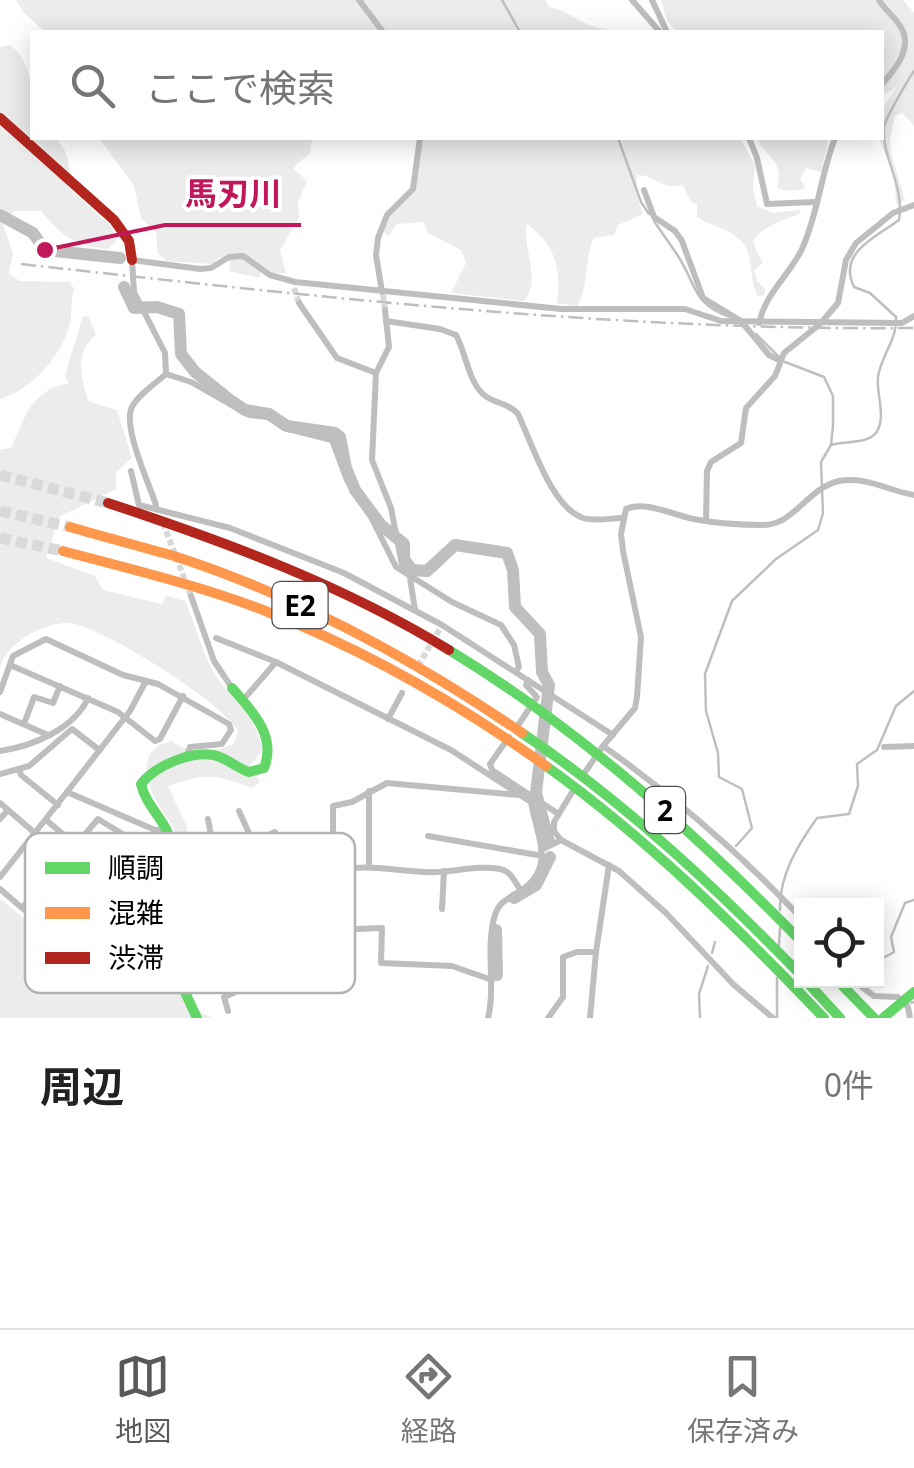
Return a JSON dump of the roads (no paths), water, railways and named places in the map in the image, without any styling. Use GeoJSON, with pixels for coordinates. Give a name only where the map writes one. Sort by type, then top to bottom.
{"type":"FeatureCollection","features":[{"type":"Feature","properties":{"kind":"main road"},"geometry":{"type":"LineString","coordinates":[[0,118],[114,220],[129,241],[132,260]]}},
{"type":"Feature","properties":{"kind":"main road","name":"2"},"geometry":{"type":"LineString","coordinates":[[108,503],[249,551],[415,630],[600,750],[794,933]]}},
{"type":"Feature","properties":{"kind":"main road","name":"E2"},"geometry":{"type":"LineString","coordinates":[[70,528],[157,550],[291,601],[419,664],[596,784],[692,867],[794,968]]}},
{"type":"Feature","properties":{"kind":"main road","name":"E2"},"geometry":{"type":"LineString","coordinates":[[63,551],[192,586],[287,620],[416,681],[505,734],[589,795],[691,883],[824,1018]]}},
{"type":"Feature","properties":{"kind":"main road"},"geometry":{"type":"LineString","coordinates":[[168,833],[146,802],[141,784],[150,771],[212,755],[244,772],[264,768],[271,748],[257,718],[232,688]]}},
{"type":"Feature","properties":{"kind":"main road","name":"E2"},"geometry":{"type":"LineString","coordinates":[[813,988],[840,1018]]}},
{"type":"Feature","properties":{"kind":"main road"},"geometry":{"type":"LineString","coordinates":[[846,988],[874,1018]]}},
{"type":"Feature","properties":{"kind":"main road"},"geometry":{"type":"LineString","coordinates":[[883,1018],[914,992]]}},
{"type":"Feature","properties":{"kind":"main road"},"geometry":{"type":"LineString","coordinates":[[185,993],[197,1018]]}},
{"type":"Feature","properties":{"kind":"street"},"geometry":{"type":"LineString","coordinates":[[359,0],[382,30]]}},
{"type":"Feature","properties":{"kind":"street"},"geometry":{"type":"LineString","coordinates":[[632,0],[661,30]]}},
{"type":"Feature","properties":{"kind":"street"},"geometry":{"type":"LineString","coordinates":[[652,0],[662,30]]}},
{"type":"Feature","properties":{"kind":"street"},"geometry":{"type":"LineString","coordinates":[[879,0],[902,27],[907,42],[903,56],[884,81]]}},
{"type":"Feature","properties":{"kind":"street"},"geometry":{"type":"LineString","coordinates":[[382,293],[376,255],[378,238],[387,216],[414,190],[420,140]]}},
{"type":"Feature","properties":{"kind":"street"},"geometry":{"type":"LineString","coordinates":[[750,140],[767,204],[815,202]]}},
{"type":"Feature","properties":{"kind":"street"},"geometry":{"type":"LineString","coordinates":[[759,322],[767,300],[800,253],[833,140]]}},
{"type":"Feature","properties":{"kind":"street"},"geometry":{"type":"LineString","coordinates":[[644,190],[654,217],[675,231],[682,241],[702,298],[740,321],[769,355],[780,360]]}},
{"type":"Feature","properties":{"kind":"street"},"geometry":{"type":"LineString","coordinates":[[706,521],[708,470],[711,462],[741,443],[746,408],[776,376],[780,360],[838,303],[846,260],[856,243],[893,212],[914,205]]}},
{"type":"Feature","properties":{"kind":"street"},"geometry":{"type":"LineString","coordinates":[[166,374],[165,353],[134,292],[132,260],[200,269],[218,265],[229,257],[243,256],[295,285],[424,293],[432,298],[561,309],[686,308],[722,321],[902,323],[914,316]]}},
{"type":"Feature","properties":{"kind":"street"},"geometry":{"type":"LineString","coordinates":[[299,303],[337,358],[376,373]]}},
{"type":"Feature","properties":{"kind":"street"},"geometry":{"type":"LineString","coordinates":[[385,310],[389,348],[376,373],[372,460],[391,508],[415,610]]}},
{"type":"Feature","properties":{"kind":"street"},"geometry":{"type":"LineString","coordinates":[[386,320],[440,328],[456,335],[476,385],[484,395],[512,407],[518,414],[546,478],[564,504],[583,518],[623,518]]}},
{"type":"Feature","properties":{"kind":"street"},"geometry":{"type":"LineString","coordinates":[[156,505],[131,432],[130,415],[138,398],[166,374]]}},
{"type":"Feature","properties":{"kind":"street"},"geometry":{"type":"LineString","coordinates":[[166,374],[191,382],[249,415],[268,417],[284,428],[332,440],[347,480],[372,517],[391,560],[407,575],[501,625],[514,645],[519,667],[516,672]]}},
{"type":"Feature","properties":{"kind":"street"},"geometry":{"type":"LineString","coordinates":[[131,470],[139,505],[230,528],[344,574],[415,610],[612,735]]}},
{"type":"Feature","properties":{"kind":"street"},"geometry":{"type":"LineString","coordinates":[[772,1016],[734,985],[666,914],[610,865],[586,856],[554,832],[557,813],[600,750],[635,708],[641,637],[623,552],[623,518],[632,506],[706,521],[774,525],[821,488],[840,481],[862,481],[914,495]]}},
{"type":"Feature","properties":{"kind":"street"},"geometry":{"type":"LineString","coordinates":[[191,596],[214,660],[232,688]]}},
{"type":"Feature","properties":{"kind":"street"},"geometry":{"type":"LineString","coordinates":[[216,638],[331,687],[536,797],[557,813]]}},
{"type":"Feature","properties":{"kind":"street"},"geometry":{"type":"LineString","coordinates":[[0,692],[13,656],[46,639],[123,675],[183,696],[221,717],[232,730],[222,744],[190,748],[186,760]]}},
{"type":"Feature","properties":{"kind":"street"},"geometry":{"type":"LineString","coordinates":[[243,700],[276,662]]}},
{"type":"Feature","properties":{"kind":"street"},"geometry":{"type":"LineString","coordinates":[[10,664],[88,698],[155,741],[160,739],[183,696]]}},
{"type":"Feature","properties":{"kind":"street"},"geometry":{"type":"LineString","coordinates":[[488,1018],[494,918],[502,901],[520,891],[538,873],[543,852],[532,802],[518,795],[490,764],[542,711],[538,698],[526,685],[528,680]]}},
{"type":"Feature","properties":{"kind":"street"},"geometry":{"type":"LineString","coordinates":[[37,833],[124,718],[146,681]]}},
{"type":"Feature","properties":{"kind":"street"},"geometry":{"type":"LineString","coordinates":[[24,724],[34,697],[53,703],[60,686]]}},
{"type":"Feature","properties":{"kind":"street"},"geometry":{"type":"LineString","coordinates":[[388,719],[402,693]]}},
{"type":"Feature","properties":{"kind":"street"},"geometry":{"type":"LineString","coordinates":[[0,751],[48,735],[80,715],[88,698]]}},
{"type":"Feature","properties":{"kind":"street"},"geometry":{"type":"LineString","coordinates":[[0,714],[48,735]]}},
{"type":"Feature","properties":{"kind":"street"},"geometry":{"type":"LineString","coordinates":[[0,774],[29,766],[72,729],[98,749]]}},
{"type":"Feature","properties":{"kind":"street"},"geometry":{"type":"LineString","coordinates":[[884,746],[914,746]]}},
{"type":"Feature","properties":{"kind":"street"},"geometry":{"type":"LineString","coordinates":[[600,750],[690,813],[794,910]]}},
{"type":"Feature","properties":{"kind":"street"},"geometry":{"type":"LineString","coordinates":[[19,769],[20,775],[58,805]]}},
{"type":"Feature","properties":{"kind":"street"},"geometry":{"type":"LineString","coordinates":[[494,794],[499,777]]}},
{"type":"Feature","properties":{"kind":"street"},"geometry":{"type":"LineString","coordinates":[[333,833],[333,806],[352,802],[387,783],[518,795]]}},
{"type":"Feature","properties":{"kind":"street"},"geometry":{"type":"LineString","coordinates":[[368,866],[369,791]]}},
{"type":"Feature","properties":{"kind":"street"},"geometry":{"type":"LineString","coordinates":[[67,792],[155,830],[166,829]]}},
{"type":"Feature","properties":{"kind":"street"},"geometry":{"type":"LineString","coordinates":[[0,802],[35,833]]}},
{"type":"Feature","properties":{"kind":"street"},"geometry":{"type":"LineString","coordinates":[[0,819],[8,810]]}},
{"type":"Feature","properties":{"kind":"street"},"geometry":{"type":"LineString","coordinates":[[239,811],[250,833]]}},
{"type":"Feature","properties":{"kind":"street"},"geometry":{"type":"LineString","coordinates":[[208,819],[210,833]]}},
{"type":"Feature","properties":{"kind":"street"},"geometry":{"type":"LineString","coordinates":[[46,820],[62,833]]}},
{"type":"Feature","properties":{"kind":"street"},"geometry":{"type":"LineString","coordinates":[[86,833],[98,820],[122,833]]}},
{"type":"Feature","properties":{"kind":"street"},"geometry":{"type":"LineString","coordinates":[[428,836],[543,852],[560,840]]}},
{"type":"Feature","properties":{"kind":"street"},"geometry":{"type":"LineString","coordinates":[[0,877],[25,847]]}},
{"type":"Feature","properties":{"kind":"street"},"geometry":{"type":"LineString","coordinates":[[590,1018],[610,865]]}},
{"type":"Feature","properties":{"kind":"street"},"geometry":{"type":"LineString","coordinates":[[355,866],[444,872],[454,868],[500,869],[510,874],[520,891]]}},
{"type":"Feature","properties":{"kind":"street"},"geometry":{"type":"LineString","coordinates":[[442,910],[444,872]]}},
{"type":"Feature","properties":{"kind":"street"},"geometry":{"type":"LineString","coordinates":[[0,890],[25,909]]}},
{"type":"Feature","properties":{"kind":"street"},"geometry":{"type":"LineString","coordinates":[[22,907],[25,904]]}},
{"type":"Feature","properties":{"kind":"street"},"geometry":{"type":"LineString","coordinates":[[355,930],[382,928],[381,963],[452,966],[492,980]]}},
{"type":"Feature","properties":{"kind":"street"},"geometry":{"type":"LineString","coordinates":[[548,1018],[564,997],[562,957],[596,952]]}},
{"type":"Feature","properties":{"kind":"street"},"geometry":{"type":"LineString","coordinates":[[864,988],[874,996],[898,996],[910,1018]]}},
{"type":"Feature","properties":{"kind":"street"},"geometry":{"type":"LineString","coordinates":[[228,1011],[224,997],[234,993]]}},
{"type":"Feature","properties":{"kind":"waterway"},"geometry":{"type":"LineString","coordinates":[[502,0],[519,30]]}},
{"type":"Feature","properties":{"kind":"waterway"},"geometry":{"type":"LineString","coordinates":[[831,445],[872,437],[881,420],[878,377],[896,317],[870,293],[854,287],[851,264],[862,247],[899,220],[899,195],[884,127],[914,71]]}},
{"type":"Feature","properties":{"kind":"waterway"},"geometry":{"type":"LineString","coordinates":[[619,140],[649,214]]}},
{"type":"Feature","properties":{"kind":"waterway"},"geometry":{"type":"LineString","coordinates":[[0,215],[33,233],[45,250],[120,258]]}},
{"type":"Feature","properties":{"kind":"waterway"},"geometry":{"type":"LineString","coordinates":[[654,221],[702,300],[730,317]]}},
{"type":"Feature","properties":{"kind":"waterway"},"geometry":{"type":"LineString","coordinates":[[124,287],[134,308],[157,307],[179,314],[181,354],[195,372],[230,400],[245,410],[269,414],[287,426],[340,437],[355,490],[381,525],[404,544],[404,559],[412,570],[427,571],[455,545],[507,553],[513,570],[515,607],[540,634],[542,672],[549,685],[536,793],[549,842]]}},
{"type":"Feature","properties":{"kind":"waterway"},"geometry":{"type":"LineString","coordinates":[[756,334],[779,357]]}},
{"type":"Feature","properties":{"kind":"waterway"},"geometry":{"type":"LineString","coordinates":[[736,846],[752,828],[742,789],[719,777],[718,753],[706,711],[705,674],[732,601],[776,559],[818,530],[823,513],[821,462],[831,445],[833,426],[833,396],[824,377],[785,362]]}},
{"type":"Feature","properties":{"kind":"waterway"},"geometry":{"type":"LineString","coordinates":[[780,910],[786,873],[803,839],[817,818],[849,814],[858,786],[857,764],[877,750],[896,706],[914,691]]}},
{"type":"Feature","properties":{"kind":"waterway"},"geometry":{"type":"LineString","coordinates":[[514,898],[536,885],[550,857]]}},
{"type":"Feature","properties":{"kind":"waterway"},"geometry":{"type":"LineString","coordinates":[[884,958],[894,952],[891,937],[905,903],[914,900]]}},
{"type":"Feature","properties":{"kind":"waterway"},"geometry":{"type":"LineString","coordinates":[[779,945],[780,928]]}},
{"type":"Feature","properties":{"kind":"waterway"},"geometry":{"type":"LineString","coordinates":[[496,930],[497,975]]}},
{"type":"Feature","properties":{"kind":"waterway"},"geometry":{"type":"LineString","coordinates":[[712,953],[715,942]]}},
{"type":"Feature","properties":{"kind":"waterway"},"geometry":{"type":"LineString","coordinates":[[700,1018],[699,994],[708,966]]}},
{"type":"Feature","properties":{"kind":"waterway"},"geometry":{"type":"LineString","coordinates":[[777,978],[777,1018]]}},
{"type":"Feature","properties":{"kind":"tunnel"},"geometry":{"type":"LineString","coordinates":[[294,288],[299,303]]}},
{"type":"Feature","properties":{"kind":"tunnel"},"geometry":{"type":"LineString","coordinates":[[383,295],[385,310]]}},
{"type":"Feature","properties":{"kind":"tunnel"},"geometry":{"type":"LineString","coordinates":[[0,475],[108,503]]}},
{"type":"Feature","properties":{"kind":"tunnel"},"geometry":{"type":"LineString","coordinates":[[0,511],[70,527]]}},
{"type":"Feature","properties":{"kind":"tunnel"},"geometry":{"type":"LineString","coordinates":[[163,523],[191,596]]}},
{"type":"Feature","properties":{"kind":"tunnel"},"geometry":{"type":"LineString","coordinates":[[0,538],[63,551]]}},
{"type":"Feature","properties":{"kind":"tunnel"},"geometry":{"type":"LineString","coordinates":[[418,666],[442,625]]}},
{"type":"Feature","properties":{"kind":"railway"},"geometry":{"type":"LineString","coordinates":[[21,264],[355,300],[578,318],[914,328]]}},
{"type":"Feature","properties":{"kind":"place","name":"馬刃川"},"geometry":{"type":"Point","coordinates":[45,250]}}]}
